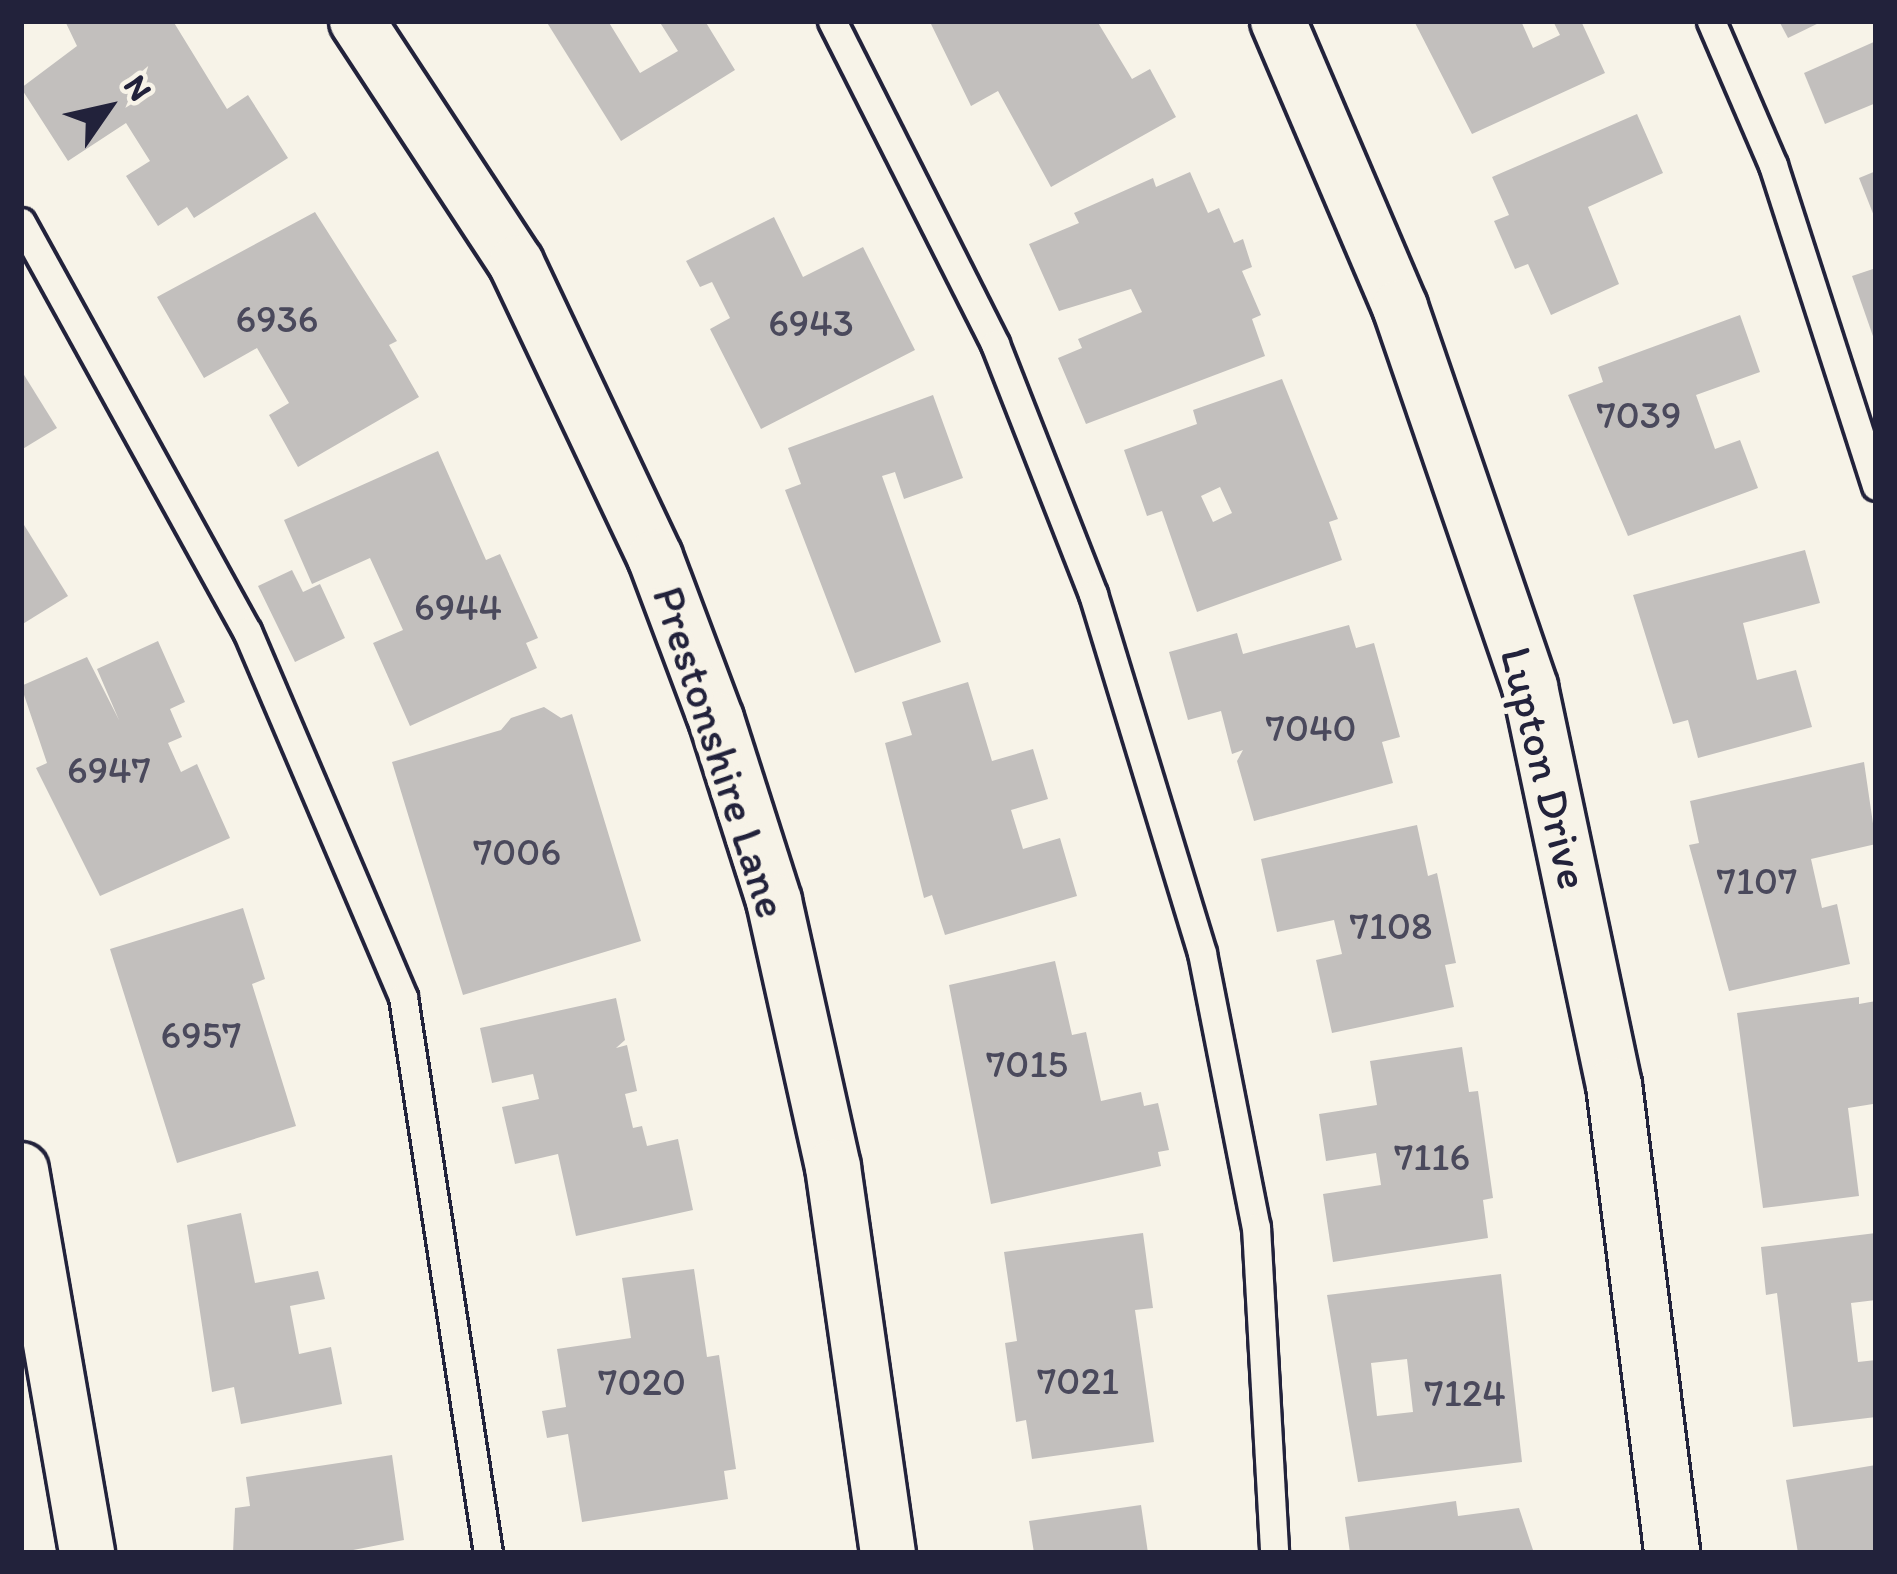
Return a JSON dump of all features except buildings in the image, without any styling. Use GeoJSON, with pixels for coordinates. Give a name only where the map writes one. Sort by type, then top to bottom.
{"type":"FeatureCollection","features":[{"type":"Feature","properties":{"kind":"street","name":"Prestonshire Lane"},"geometry":{"type":"LineString","coordinates":[[357,21],[516,263],[655,556],[716,719],[773,901],[832,1167],[888,1553]]}},
{"type":"Feature","properties":{"kind":"street","name":"Lupton Drive"},"geometry":{"type":"LineString","coordinates":[[1277,21],[1400,307],[1530,687],[1614,1085],[1672,1553]]}},
{"type":"Feature","properties":{"kind":"street"},"geometry":{"type":"LineString","coordinates":[[21,1170],[28,1246],[87,1553]]}},
{"type":"Feature","properties":{"kind":"lane"},"geometry":{"type":"LineString","coordinates":[[832,21],[995,344],[1093,594],[1202,953],[1256,1227],[1274,1553]]}},
{"type":"Feature","properties":{"kind":"lane"},"geometry":{"type":"LineString","coordinates":[[1712,21],[1774,165],[1876,487]]}},
{"type":"Feature","properties":{"kind":"lane"},"geometry":{"type":"LineString","coordinates":[[21,223],[247,631],[403,997],[488,1553]]}}]}
